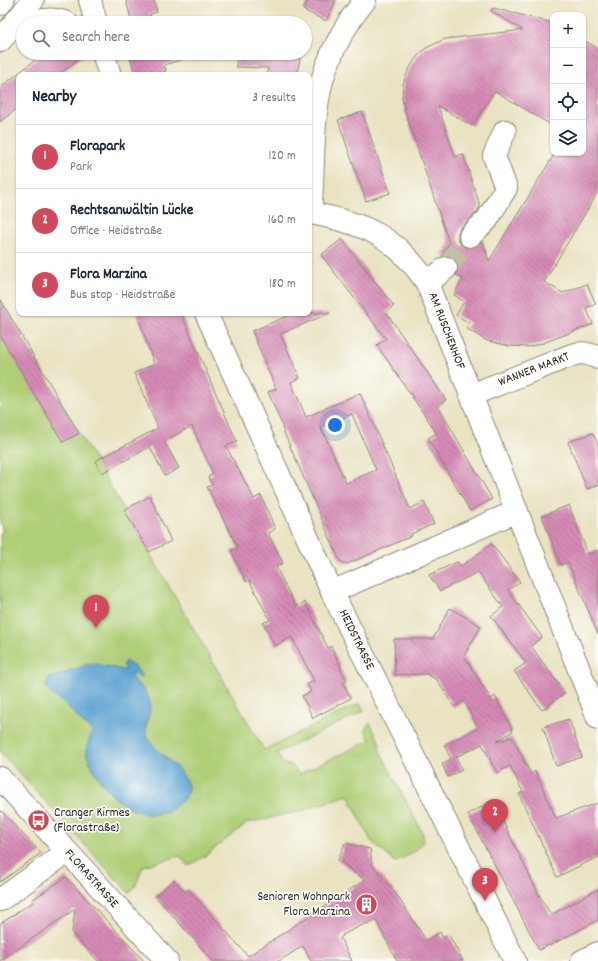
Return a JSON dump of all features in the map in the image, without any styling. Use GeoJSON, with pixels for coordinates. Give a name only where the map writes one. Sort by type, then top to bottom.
{"type":"FeatureCollection","features":[{"type":"Feature","properties":{"kind":"street"},"geometry":{"type":"LineString","coordinates":[[0,4],[3,0]]}},
{"type":"Feature","properties":{"kind":"street"},"geometry":{"type":"LineString","coordinates":[[20,16],[33,0]]}},
{"type":"Feature","properties":{"kind":"street"},"geometry":{"type":"LineString","coordinates":[[90,0],[94,16]]}},
{"type":"Feature","properties":{"kind":"street"},"geometry":{"type":"LineString","coordinates":[[312,183],[317,108],[324,76],[342,33],[352,16],[365,0]]}},
{"type":"Feature","properties":{"kind":"street"},"geometry":{"type":"LineString","coordinates":[[1,39],[16,21]]}},
{"type":"Feature","properties":{"kind":"street"},"geometry":{"type":"LineString","coordinates":[[1,39],[16,30]]}},
{"type":"Feature","properties":{"kind":"street"},"geometry":{"type":"LineString","coordinates":[[105,60],[109,72]]}},
{"type":"Feature","properties":{"kind":"street"},"geometry":{"type":"LineString","coordinates":[[470,236],[487,220],[506,188],[494,156],[505,131]]}},
{"type":"Feature","properties":{"kind":"street","name":"AM RUSCHENHOF"},"geometry":{"type":"LineString","coordinates":[[312,213],[357,224],[375,232],[390,242],[407,257],[417,268],[427,283],[598,718]]}},
{"type":"Feature","properties":{"kind":"street"},"geometry":{"type":"LineString","coordinates":[[427,283],[446,268]]}},
{"type":"Feature","properties":{"kind":"street","name":"HEIDSTRASSE"},"geometry":{"type":"LineString","coordinates":[[207,316],[332,592],[515,961]]}},
{"type":"Feature","properties":{"kind":"street","name":"WANNER MARKT"},"geometry":{"type":"LineString","coordinates":[[471,395],[582,352],[591,354],[598,358]]}},
{"type":"Feature","properties":{"kind":"street"},"geometry":{"type":"LineString","coordinates":[[332,592],[517,511]]}},
{"type":"Feature","properties":{"kind":"street","name":"FLORASTRASSE"},"geometry":{"type":"LineString","coordinates":[[0,778],[167,961]]}},
{"type":"Feature","properties":{"kind":"street"},"geometry":{"type":"LineString","coordinates":[[0,900],[67,852]]}},
{"type":"Feature","properties":{"kind":"street"},"geometry":{"type":"LineString","coordinates":[[582,961],[598,953]]}},
{"type":"Feature","properties":{"kind":"green space"},"geometry":{"type":"Polygon","coordinates":[[[0,299],[264,750],[360,703],[364,711],[277,753],[283,764],[292,765],[299,774],[370,740],[366,727],[370,723],[380,743],[379,749],[423,834],[423,839],[418,848],[395,862],[371,841],[348,795],[301,811],[247,823],[205,856],[188,866],[180,856],[143,866],[135,887],[129,893],[0,752],[0,534],[3,530],[0,524],[0,299]]]}},
{"type":"Feature","properties":{"kind":"water"},"geometry":{"type":"Polygon","coordinates":[[[125,661],[133,666],[142,676],[142,679],[133,673],[130,676],[144,690],[149,699],[150,710],[146,729],[149,740],[155,748],[180,771],[188,786],[187,794],[181,802],[169,811],[157,814],[144,814],[132,810],[111,794],[102,783],[87,756],[87,747],[92,732],[62,701],[52,695],[46,687],[49,678],[92,663],[123,670],[126,668],[123,665],[125,661]]]}},
{"type":"Feature","properties":{"kind":"building"},"geometry":{"type":"Polygon","coordinates":[[[126,0],[154,0],[157,12],[150,14],[151,16],[130,16],[126,0]]]}},
{"type":"Feature","properties":{"kind":"building"},"geometry":{"type":"Polygon","coordinates":[[[308,0],[336,0],[326,21],[303,10],[308,0]]]}},
{"type":"Feature","properties":{"kind":"building"},"geometry":{"type":"Polygon","coordinates":[[[493,8],[550,22],[550,124],[495,91],[472,126],[438,106],[455,157],[463,154],[480,206],[477,212],[461,227],[458,233],[458,239],[461,245],[467,248],[473,248],[483,241],[489,261],[553,156],[586,156],[586,42],[598,48],[598,192],[544,282],[563,293],[587,284],[596,304],[586,308],[593,324],[543,343],[528,347],[508,346],[485,340],[466,328],[469,323],[456,315],[464,302],[454,295],[463,279],[456,275],[458,267],[456,260],[450,256],[441,257],[449,243],[402,99],[403,84],[408,71],[416,58],[426,48],[445,39],[523,30],[491,11],[493,8]]]}},
{"type":"Feature","properties":{"kind":"building"},"geometry":{"type":"Polygon","coordinates":[[[35,60],[77,60],[63,72],[20,72],[35,60]]]}},
{"type":"Feature","properties":{"kind":"building"},"geometry":{"type":"Polygon","coordinates":[[[131,60],[181,60],[164,65],[166,71],[163,72],[134,72],[131,60]]]}},
{"type":"Feature","properties":{"kind":"building"},"geometry":{"type":"Polygon","coordinates":[[[236,60],[300,60],[298,72],[267,72],[268,68],[236,67],[236,60]]]}},
{"type":"Feature","properties":{"kind":"building"},"geometry":{"type":"Polygon","coordinates":[[[16,75],[16,109],[0,122],[0,88],[16,75]]]}},
{"type":"Feature","properties":{"kind":"building"},"geometry":{"type":"Polygon","coordinates":[[[362,112],[390,193],[366,201],[338,120],[362,112]]]}},
{"type":"Feature","properties":{"kind":"building"},"geometry":{"type":"Polygon","coordinates":[[[342,239],[394,306],[386,312],[446,400],[438,406],[492,499],[470,511],[428,438],[437,433],[377,345],[386,339],[321,255],[342,239]]]}},
{"type":"Feature","properties":{"kind":"building"},"geometry":{"type":"Polygon","coordinates":[[[0,299],[79,433],[63,442],[0,336],[0,299]]]}},
{"type":"Feature","properties":{"kind":"building"},"geometry":{"type":"Polygon","coordinates":[[[312,313],[330,313],[280,334],[300,378],[291,382],[306,417],[360,393],[410,509],[424,502],[434,524],[411,534],[412,536],[347,564],[340,561],[282,428],[283,427],[268,392],[276,389],[252,331],[288,316],[312,316],[312,313]],[[352,414],[321,427],[346,483],[376,470],[352,414]]]}},
{"type":"Feature","properties":{"kind":"building"},"geometry":{"type":"Polygon","coordinates":[[[138,316],[182,316],[237,442],[226,446],[254,499],[261,495],[275,529],[268,533],[283,563],[276,567],[296,607],[305,602],[328,648],[331,646],[347,681],[343,683],[351,698],[313,718],[302,696],[311,692],[307,684],[314,681],[292,637],[275,646],[263,623],[270,620],[249,580],[246,582],[231,551],[238,548],[207,487],[212,485],[208,477],[213,474],[192,426],[164,441],[179,468],[165,476],[150,447],[102,473],[95,461],[158,428],[134,373],[154,364],[138,316]]]}},
{"type":"Feature","properties":{"kind":"building"},"geometry":{"type":"Polygon","coordinates":[[[593,433],[598,445],[598,485],[587,489],[568,442],[593,433]]]}},
{"type":"Feature","properties":{"kind":"building"},"geometry":{"type":"Polygon","coordinates":[[[150,496],[171,541],[149,552],[124,510],[150,496]]]}},
{"type":"Feature","properties":{"kind":"building"},"geometry":{"type":"Polygon","coordinates":[[[569,505],[588,554],[598,550],[598,634],[568,562],[561,565],[542,516],[569,505]]]}},
{"type":"Feature","properties":{"kind":"building"},"geometry":{"type":"Polygon","coordinates":[[[492,544],[520,582],[508,590],[542,637],[531,646],[565,693],[542,710],[514,671],[526,663],[491,616],[503,607],[478,572],[440,591],[429,575],[457,562],[461,566],[492,544]]]}},
{"type":"Feature","properties":{"kind":"building"},"geometry":{"type":"Polygon","coordinates":[[[450,608],[481,626],[464,656],[491,699],[495,696],[513,731],[496,742],[512,737],[531,774],[535,771],[556,818],[598,803],[598,857],[557,877],[519,794],[523,792],[510,766],[497,773],[482,744],[456,757],[462,770],[448,777],[442,764],[451,759],[444,745],[478,728],[464,701],[454,707],[437,680],[427,674],[395,675],[394,639],[433,639],[450,608]]]}},
{"type":"Feature","properties":{"kind":"building"},"geometry":{"type":"Polygon","coordinates":[[[569,719],[582,757],[556,766],[543,727],[569,719]]]}},
{"type":"Feature","properties":{"kind":"building"},"geometry":{"type":"Polygon","coordinates":[[[493,801],[538,893],[551,915],[598,889],[598,920],[539,950],[468,814],[493,801]]]}},
{"type":"Feature","properties":{"kind":"building"},"geometry":{"type":"Polygon","coordinates":[[[0,810],[41,853],[0,882],[0,810]]]}},
{"type":"Feature","properties":{"kind":"building"},"geometry":{"type":"Polygon","coordinates":[[[345,843],[370,849],[372,864],[392,888],[426,940],[440,932],[443,938],[449,935],[463,961],[397,961],[376,920],[342,935],[343,936],[340,938],[352,961],[311,961],[303,946],[279,961],[213,961],[155,896],[174,880],[185,892],[188,889],[248,956],[365,880],[338,860],[345,843]]]}},
{"type":"Feature","properties":{"kind":"building"},"geometry":{"type":"Polygon","coordinates":[[[66,877],[144,961],[98,961],[72,933],[75,909],[0,961],[0,924],[33,902],[32,900],[66,877]]]}},
{"type":"Feature","properties":{"kind":"tunnel"},"geometry":{"type":"LineString","coordinates":[[446,268],[470,236]]}},
{"type":"Feature","properties":{"kind":"place","name":"Florapark"},"geometry":{"type":"Point","coordinates":[96,628]}},
{"type":"Feature","properties":{"kind":"place","name":"Cranger Kirmes (Florastraße)"},"geometry":{"type":"Point","coordinates":[38,820]}},
{"type":"Feature","properties":{"kind":"place","name":"Rechtsanwältin Lücke"},"geometry":{"type":"Point","coordinates":[495,832]}},
{"type":"Feature","properties":{"kind":"place","name":"Flora Marzina"},"geometry":{"type":"Point","coordinates":[485,901]}},
{"type":"Feature","properties":{"kind":"place","name":"Senioren Wohnpark Flora Marzina"},"geometry":{"type":"Point","coordinates":[366,904]}}]}
